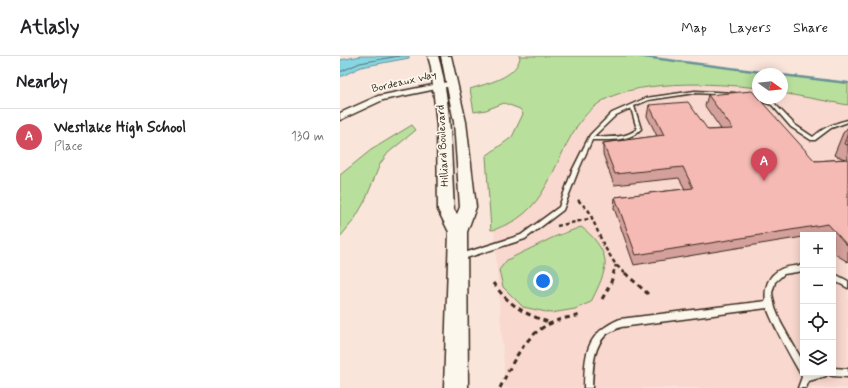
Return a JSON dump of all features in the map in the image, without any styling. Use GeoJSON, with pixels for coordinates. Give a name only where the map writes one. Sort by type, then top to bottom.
{"type":"FeatureCollection","features":[{"type":"Feature","properties":{"kind":"main road","name":"Hilliard Boulevard"},"geometry":{"type":"LineString","coordinates":[[433,56],[444,126],[446,210],[458,232]]}},
{"type":"Feature","properties":{"kind":"main road","name":"Hilliard Boulevard"},"geometry":{"type":"LineString","coordinates":[[446,56],[453,83],[461,130],[468,208],[458,232],[456,388]]}},
{"type":"Feature","properties":{"kind":"street","name":"Bordeaux Way"},"geometry":{"type":"LineString","coordinates":[[340,117],[355,107],[380,97],[453,83]]}},
{"type":"Feature","properties":{"kind":"lane"},"geometry":{"type":"LineString","coordinates":[[458,257],[523,237],[562,208],[575,171],[590,139],[614,114],[647,99],[695,92],[739,94]]}},
{"type":"Feature","properties":{"kind":"lane"},"geometry":{"type":"LineString","coordinates":[[746,94],[773,104],[793,126],[813,139],[824,129],[846,121]]}},
{"type":"Feature","properties":{"kind":"lane"},"geometry":{"type":"LineString","coordinates":[[590,139],[618,137],[636,132],[639,129],[632,106]]}},
{"type":"Feature","properties":{"kind":"lane"},"geometry":{"type":"LineString","coordinates":[[800,268],[787,268],[774,275],[768,287],[770,304],[774,318],[800,364]]}},
{"type":"Feature","properties":{"kind":"lane"},"geometry":{"type":"LineString","coordinates":[[836,278],[848,285]]}},
{"type":"Feature","properties":{"kind":"lane"},"geometry":{"type":"LineString","coordinates":[[588,388],[589,367],[593,347],[603,333],[620,323],[770,304]]}},
{"type":"Feature","properties":{"kind":"lane"},"geometry":{"type":"LineString","coordinates":[[836,372],[848,373]]}},
{"type":"Feature","properties":{"kind":"lane"},"geometry":{"type":"LineString","coordinates":[[802,388],[804,376]]}},
{"type":"Feature","properties":{"kind":"path"},"geometry":{"type":"LineString","coordinates":[[578,200],[590,211],[604,246],[616,265],[648,294]]}},
{"type":"Feature","properties":{"kind":"path"},"geometry":{"type":"LineString","coordinates":[[557,226],[593,218]]}},
{"type":"Feature","properties":{"kind":"path"},"geometry":{"type":"LineString","coordinates":[[602,299],[610,285],[616,265]]}},
{"type":"Feature","properties":{"kind":"path"},"geometry":{"type":"LineString","coordinates":[[493,283],[505,301],[520,312],[551,323]]}},
{"type":"Feature","properties":{"kind":"path"},"geometry":{"type":"LineString","coordinates":[[500,388],[517,354],[530,339],[551,323],[580,315]]}},
{"type":"Feature","properties":{"kind":"shaded area"},"geometry":{"type":"Polygon","coordinates":[[[721,84],[752,87],[752,104],[788,104],[788,94],[848,105],[848,388],[504,388],[504,366],[494,230],[516,220],[554,171],[573,131],[595,106],[618,94],[662,85],[721,84]]]}},
{"type":"Feature","properties":{"kind":"green space"},"geometry":{"type":"Polygon","coordinates":[[[519,56],[637,56],[752,71],[752,87],[697,84],[674,85],[650,87],[629,91],[610,97],[595,106],[582,119],[536,201],[524,214],[508,224],[491,230],[486,156],[512,137],[523,114],[520,109],[504,103],[486,110],[474,112],[470,89],[500,79],[507,75],[517,65],[520,58],[519,56]]]}},
{"type":"Feature","properties":{"kind":"green space"},"geometry":{"type":"Polygon","coordinates":[[[788,76],[848,83],[848,105],[788,94],[788,76]]]}},
{"type":"Feature","properties":{"kind":"green space"},"geometry":{"type":"Polygon","coordinates":[[[412,125],[416,130],[388,153],[380,164],[365,201],[354,220],[340,237],[340,175],[371,150],[412,125]]]}},
{"type":"Feature","properties":{"kind":"green space"},"geometry":{"type":"Polygon","coordinates":[[[581,227],[590,234],[598,244],[604,255],[605,261],[603,276],[591,302],[575,309],[551,313],[523,307],[503,287],[499,270],[507,260],[554,237],[581,227]]]}},
{"type":"Feature","properties":{"kind":"water"},"geometry":{"type":"Polygon","coordinates":[[[361,56],[409,56],[409,58],[361,67],[340,77],[340,60],[361,56]]]}},
{"type":"Feature","properties":{"kind":"building"},"geometry":{"type":"Polygon","coordinates":[[[752,91],[752,104],[764,104],[815,161],[848,159],[848,245],[828,224],[636,255],[615,197],[693,188],[683,167],[615,174],[603,143],[664,135],[649,105],[688,102],[708,130],[733,129],[708,95],[752,91]]]}},
{"type":"Feature","properties":{"kind":"building"},"geometry":{"type":"Polygon","coordinates":[[[848,133],[848,145],[844,144],[848,133]]]}},
{"type":"Feature","properties":{"kind":"waterway"},"geometry":{"type":"LineString","coordinates":[[637,56],[752,71]]}},
{"type":"Feature","properties":{"kind":"waterway"},"geometry":{"type":"LineString","coordinates":[[788,76],[848,83]]}},
{"type":"Feature","properties":{"kind":"place","name":"Westlake High School"},"geometry":{"type":"Point","coordinates":[764,181]}}]}
